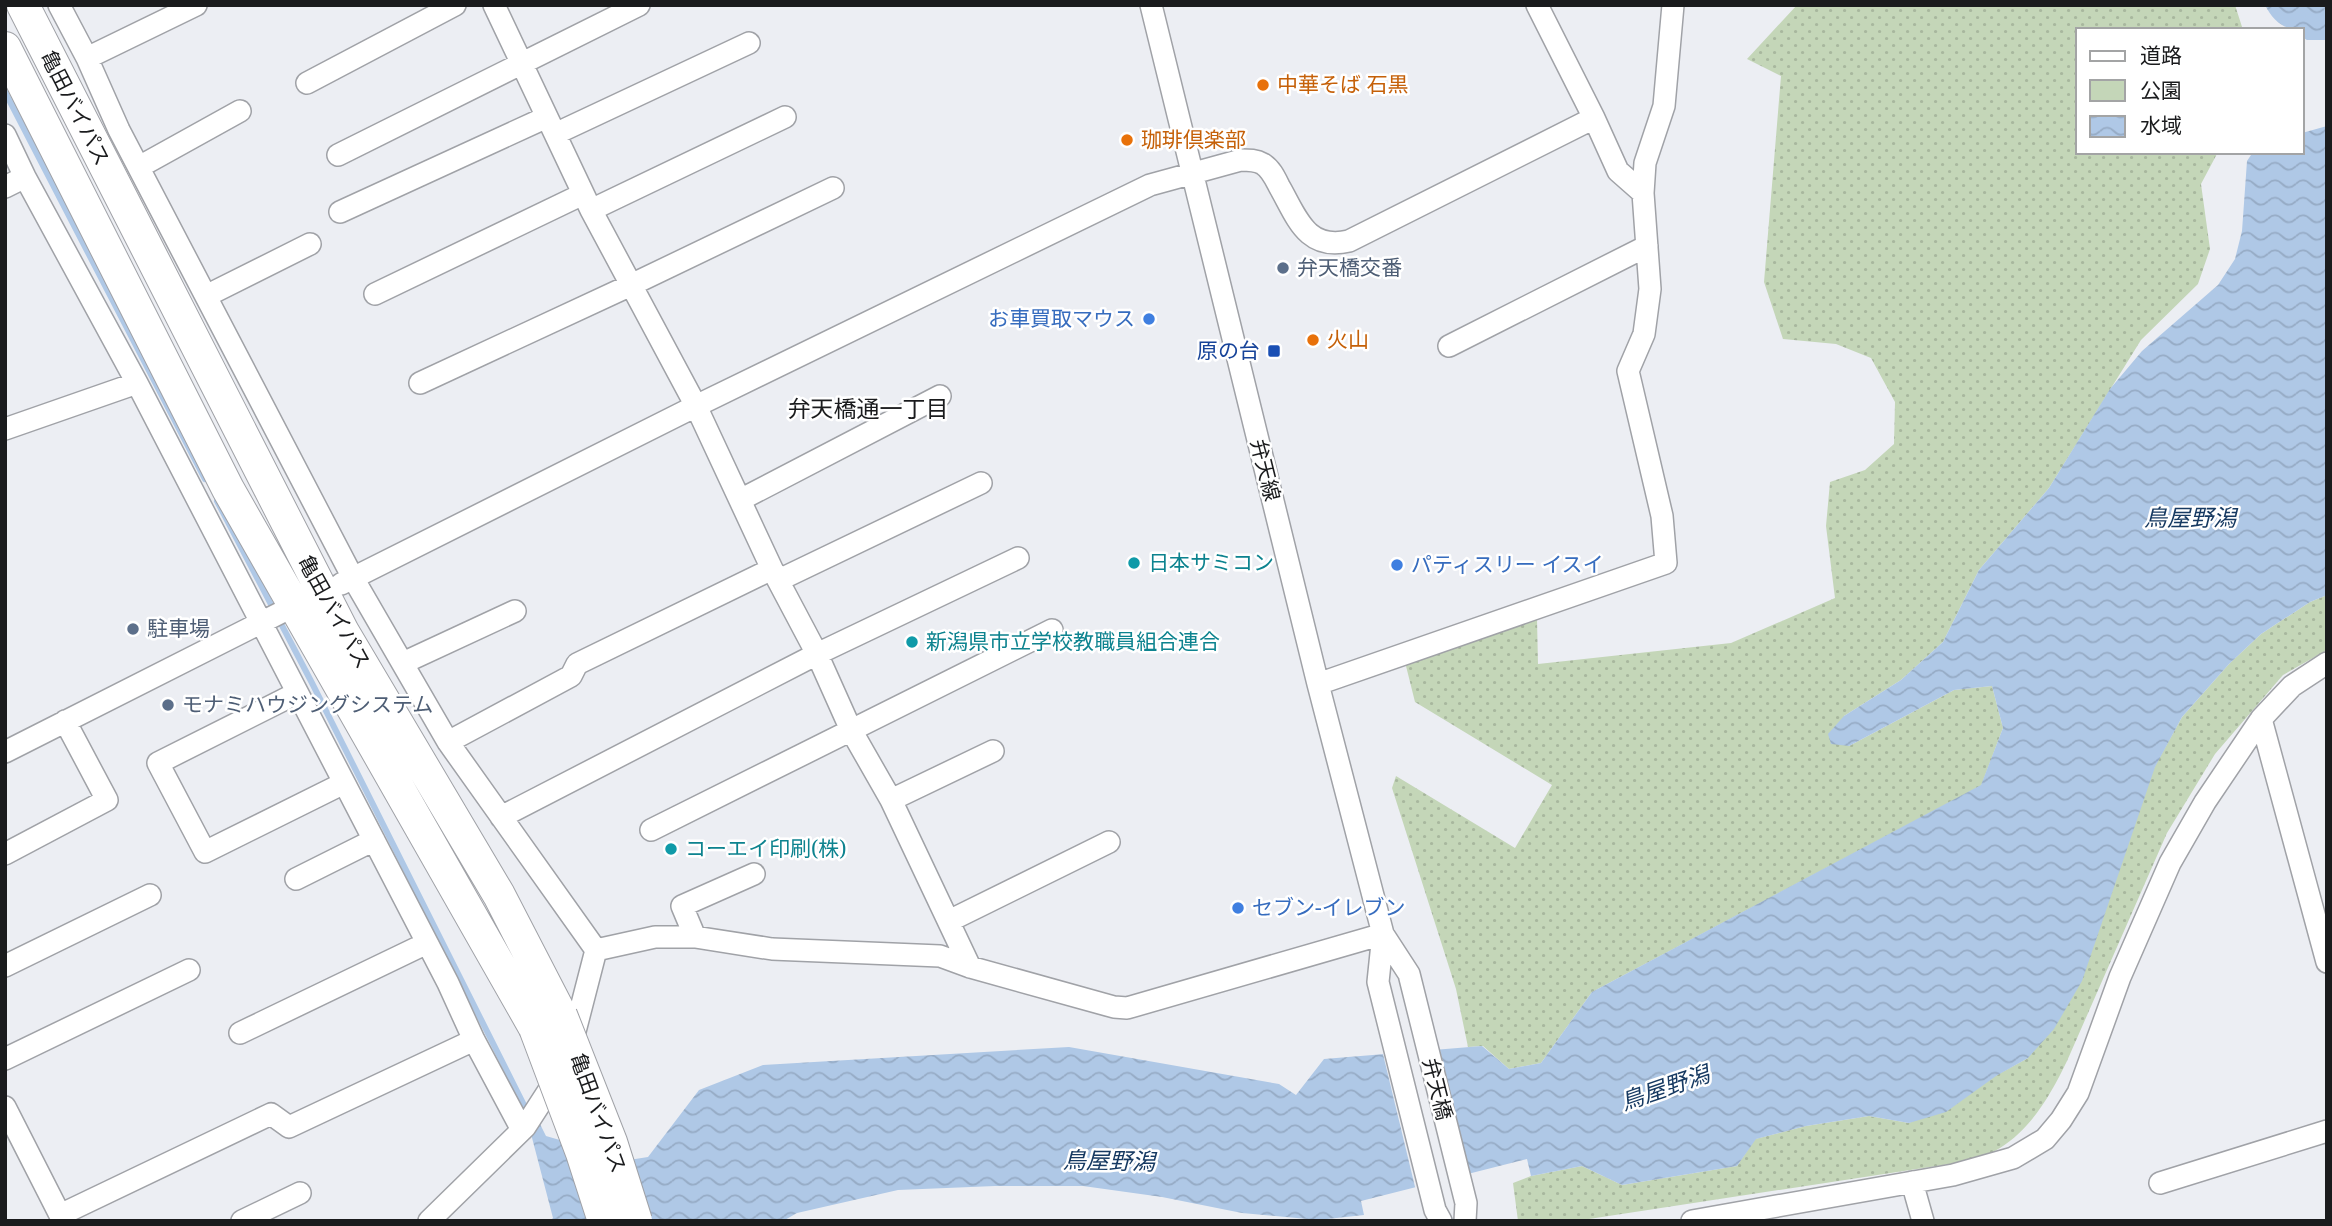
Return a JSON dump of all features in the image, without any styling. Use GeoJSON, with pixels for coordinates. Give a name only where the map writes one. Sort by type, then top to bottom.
{"type":"FeatureCollection","features":[{"type":"Feature","properties":{"kind":"highway","name":"亀田バイパス"},"geometry":{"type":"LineString","coordinates":[[23,5],[343,632],[499,895],[548,1021],[582,1153],[604,1221]]}},
{"type":"Feature","properties":{"kind":"highway","name":"亀田バイパス"},"geometry":{"type":"LineString","coordinates":[[5,48],[228,489],[548,1021],[611,1142],[636,1221]]}},
{"type":"Feature","properties":{"kind":"street"},"geometry":{"type":"LineString","coordinates":[[59,5],[347,581],[403,663],[448,742],[596,950],[568,1060],[538,1109],[523,1128],[429,1221]]}},
{"type":"Feature","properties":{"kind":"street"},"geometry":{"type":"LineString","coordinates":[[87,58],[196,5]]}},
{"type":"Feature","properties":{"kind":"street"},"geometry":{"type":"LineString","coordinates":[[307,83],[455,5]]}},
{"type":"Feature","properties":{"kind":"street"},"geometry":{"type":"LineString","coordinates":[[494,5],[587,202],[696,406],[776,575],[817,653],[851,730],[891,800],[970,967]]}},
{"type":"Feature","properties":{"kind":"street"},"geometry":{"type":"LineString","coordinates":[[338,155],[639,5]]}},
{"type":"Feature","properties":{"kind":"street","name":"弁天線"},"geometry":{"type":"LineString","coordinates":[[1151,5],[1318,684],[1383,934]]}},
{"type":"Feature","properties":{"kind":"street"},"geometry":{"type":"LineString","coordinates":[[1537,5],[1618,171],[1643,193]]}},
{"type":"Feature","properties":{"kind":"street"},"geometry":{"type":"LineString","coordinates":[[1318,684],[1666,563],[1662,516],[1628,371],[1644,334],[1650,289],[1643,193],[1645,163],[1664,106],[1673,5]]}},
{"type":"Feature","properties":{"kind":"street"},"geometry":{"type":"LineString","coordinates":[[340,212],[749,43]]}},
{"type":"Feature","properties":{"kind":"street"},"geometry":{"type":"LineString","coordinates":[[139,167],[240,111]]}},
{"type":"Feature","properties":{"kind":"street"},"geometry":{"type":"LineString","coordinates":[[374,294],[785,117]]}},
{"type":"Feature","properties":{"kind":"street"},"geometry":{"type":"LineString","coordinates":[[347,581],[696,406],[1150,185],[1241,160],[1253,160],[1271,171],[1303,228],[1324,243],[1336,244],[1349,241],[1594,118]]}},
{"type":"Feature","properties":{"kind":"street"},"geometry":{"type":"LineString","coordinates":[[5,135],[137,383],[270,618],[297,693],[448,983],[474,1041],[523,1128]]}},
{"type":"Feature","properties":{"kind":"street"},"geometry":{"type":"LineString","coordinates":[[5,187],[25,177]]}},
{"type":"Feature","properties":{"kind":"street"},"geometry":{"type":"LineString","coordinates":[[421,383],[833,188]]}},
{"type":"Feature","properties":{"kind":"street"},"geometry":{"type":"LineString","coordinates":[[206,296],[310,244]]}},
{"type":"Feature","properties":{"kind":"street"},"geometry":{"type":"LineString","coordinates":[[1449,346],[1647,246]]}},
{"type":"Feature","properties":{"kind":"street"},"geometry":{"type":"LineString","coordinates":[[5,429],[137,383]]}},
{"type":"Feature","properties":{"kind":"street"},"geometry":{"type":"LineString","coordinates":[[740,500],[940,396]]}},
{"type":"Feature","properties":{"kind":"street"},"geometry":{"type":"LineString","coordinates":[[448,742],[571,676],[577,664],[982,483]]}},
{"type":"Feature","properties":{"kind":"street"},"geometry":{"type":"LineString","coordinates":[[501,817],[817,653],[1017,558]]}},
{"type":"Feature","properties":{"kind":"street"},"geometry":{"type":"LineString","coordinates":[[403,663],[515,611]]}},
{"type":"Feature","properties":{"kind":"street"},"geometry":{"type":"LineString","coordinates":[[5,752],[270,618]]}},
{"type":"Feature","properties":{"kind":"street"},"geometry":{"type":"LineString","coordinates":[[651,830],[1052,630]]}},
{"type":"Feature","properties":{"kind":"street"},"geometry":{"type":"LineString","coordinates":[[1692,1221],[1953,1175],[2013,1158],[2045,1139],[2078,1093],[2120,977],[2170,863],[2205,802],[2261,719],[2292,686],[2327,663]]}},
{"type":"Feature","properties":{"kind":"street"},"geometry":{"type":"LineString","coordinates":[[297,693],[158,763],[205,852],[344,783]]}},
{"type":"Feature","properties":{"kind":"street"},"geometry":{"type":"LineString","coordinates":[[2261,719],[2327,962]]}},
{"type":"Feature","properties":{"kind":"street"},"geometry":{"type":"LineString","coordinates":[[5,854],[107,800],[65,721]]}},
{"type":"Feature","properties":{"kind":"street"},"geometry":{"type":"LineString","coordinates":[[891,800],[984,751]]}},
{"type":"Feature","properties":{"kind":"street"},"geometry":{"type":"LineString","coordinates":[[296,879],[374,840]]}},
{"type":"Feature","properties":{"kind":"street"},"geometry":{"type":"LineString","coordinates":[[949,921],[1109,842]]}},
{"type":"Feature","properties":{"kind":"street"},"geometry":{"type":"LineString","coordinates":[[695,937],[682,906],[754,874]]}},
{"type":"Feature","properties":{"kind":"street"},"geometry":{"type":"LineString","coordinates":[[5,966],[150,895]]}},
{"type":"Feature","properties":{"kind":"street"},"geometry":{"type":"LineString","coordinates":[[596,950],[655,937],[695,937],[772,949],[940,956],[970,967],[1114,1007],[1127,1008],[1383,934]]}},
{"type":"Feature","properties":{"kind":"street","name":"弁天橋"},"geometry":{"type":"LineString","coordinates":[[1383,934],[1409,974],[1466,1212]]}},
{"type":"Feature","properties":{"kind":"street","name":"弁天橋"},"geometry":{"type":"LineString","coordinates":[[1383,934],[1378,982],[1438,1216]]}},
{"type":"Feature","properties":{"kind":"street"},"geometry":{"type":"LineString","coordinates":[[240,1033],[427,943]]}},
{"type":"Feature","properties":{"kind":"street"},"geometry":{"type":"LineString","coordinates":[[5,1059],[189,970]]}},
{"type":"Feature","properties":{"kind":"street"},"geometry":{"type":"LineString","coordinates":[[5,1107],[62,1218],[271,1114],[289,1127],[474,1041]]}},
{"type":"Feature","properties":{"kind":"street"},"geometry":{"type":"LineString","coordinates":[[2160,1183],[2327,1131]]}},
{"type":"Feature","properties":{"kind":"street"},"geometry":{"type":"LineString","coordinates":[[1912,1182],[1923,1221]]}},
{"type":"Feature","properties":{"kind":"street"},"geometry":{"type":"LineString","coordinates":[[242,1221],[300,1193]]}},
{"type":"Feature","properties":{"kind":"green space"},"geometry":{"type":"Polygon","coordinates":[[[1797,5],[2235,5],[2242,28],[2076,28],[2076,154],[2217,154],[2201,184],[2210,249],[2198,284],[2141,340],[2049,488],[1979,570],[1943,642],[1901,680],[1844,716],[1849,746],[1954,690],[1992,686],[2003,728],[1981,786],[1592,992],[1541,1063],[1509,1069],[1483,1046],[1468,1047],[1456,989],[1392,788],[1396,776],[1515,848],[1552,785],[1415,702],[1405,662],[1537,619],[1538,664],[1731,643],[1835,598],[1826,526],[1830,482],[1865,470],[1894,444],[1895,402],[1871,358],[1836,344],[1783,339],[1764,282],[1781,76],[1747,59],[1797,5]]]}},
{"type":"Feature","properties":{"kind":"green space"},"geometry":{"type":"Polygon","coordinates":[[[2327,595],[2327,650],[2283,675],[2215,754],[2167,833],[2061,1073],[2031,1120],[2011,1140],[1993,1152],[1969,1161],[1576,1221],[1518,1221],[1513,1183],[1531,1176],[1582,1166],[1622,1185],[1737,1166],[1755,1139],[1806,1126],[1869,1116],[1909,1123],[2028,1058],[2155,766],[2182,717],[2229,664],[2261,634],[2310,602],[2327,595]]]}},
{"type":"Feature","properties":{"kind":"water"},"geometry":{"type":"Polygon","coordinates":[[[2265,5],[2327,5],[2327,40],[2307,40],[2304,38],[2304,28],[2284,26],[2272,16],[2265,5]]]}},
{"type":"Feature","properties":{"kind":"water","name":"鳥屋野潟"},"geometry":{"type":"Polygon","coordinates":[[[2327,126],[2327,595],[2310,602],[2261,634],[2229,664],[2182,717],[2155,767],[2082,981],[2054,1029],[2028,1058],[1996,1076],[1946,1112],[1909,1123],[1869,1116],[1806,1126],[1756,1139],[1737,1166],[1622,1185],[1582,1166],[1531,1176],[1527,1159],[1361,1201],[1364,1215],[1318,1220],[1242,1213],[1162,1197],[1083,1186],[995,1186],[898,1190],[797,1213],[783,1221],[550,1221],[553,1218],[531,1134],[539,1122],[546,1136],[629,1160],[648,1157],[699,1090],[763,1065],[1069,1047],[1279,1084],[1296,1095],[1324,1059],[1482,1046],[1509,1069],[1541,1063],[1592,992],[1981,785],[2003,728],[1992,686],[1954,690],[1849,746],[1831,744],[1828,734],[1844,716],[1901,680],[1943,642],[1979,570],[2049,488],[2110,389],[2142,351],[2218,285],[2235,259],[2242,231],[2247,161],[2252,154],[2304,154],[2304,132],[2327,126]]]}},
{"type":"Feature","properties":{"kind":"pier"},"geometry":{"type":"Polygon","coordinates":[[[1439,1046],[1471,1177],[1416,1191],[1382,1050],[1439,1046]]]}},
{"type":"Feature","properties":{"kind":"waterway"},"geometry":{"type":"LineString","coordinates":[[5,92],[205,479]]}},
{"type":"Feature","properties":{"kind":"waterway"},"geometry":{"type":"LineString","coordinates":[[217,501],[312,683],[529,1115]]}},
{"type":"Feature","properties":{"kind":"place","name":"中華そば 石黒"},"geometry":{"type":"Point","coordinates":[1263,85]}},
{"type":"Feature","properties":{"kind":"place","name":"珈琲倶楽部"},"geometry":{"type":"Point","coordinates":[1127,140]}},
{"type":"Feature","properties":{"kind":"place","name":"弁天橋交番"},"geometry":{"type":"Point","coordinates":[1283,268]}},
{"type":"Feature","properties":{"kind":"place","name":"お車買取マウス"},"geometry":{"type":"Point","coordinates":[1149,319]}},
{"type":"Feature","properties":{"kind":"place","name":"火山"},"geometry":{"type":"Point","coordinates":[1313,340]}},
{"type":"Feature","properties":{"kind":"place","name":"原の台"},"geometry":{"type":"Point","coordinates":[1274,351]}},
{"type":"Feature","properties":{"kind":"place","name":"日本サミコン"},"geometry":{"type":"Point","coordinates":[1134,563]}},
{"type":"Feature","properties":{"kind":"place","name":"パティスリー イスイ"},"geometry":{"type":"Point","coordinates":[1397,565]}},
{"type":"Feature","properties":{"kind":"place","name":"駐車場"},"geometry":{"type":"Point","coordinates":[133,629]}},
{"type":"Feature","properties":{"kind":"place","name":"新潟県市立学校教職員組合連合"},"geometry":{"type":"Point","coordinates":[912,642]}},
{"type":"Feature","properties":{"kind":"place","name":"モナミハウジングシステム"},"geometry":{"type":"Point","coordinates":[168,705]}},
{"type":"Feature","properties":{"kind":"place","name":"コーエイ印刷(株)"},"geometry":{"type":"Point","coordinates":[671,849]}},
{"type":"Feature","properties":{"kind":"place","name":"セブン-イレブン"},"geometry":{"type":"Point","coordinates":[1238,908]}},
{"type":"Feature","properties":{"kind":"district","name":"弁天橋通一丁目"},"geometry":{"type":"Point","coordinates":[868,409]}}]}
